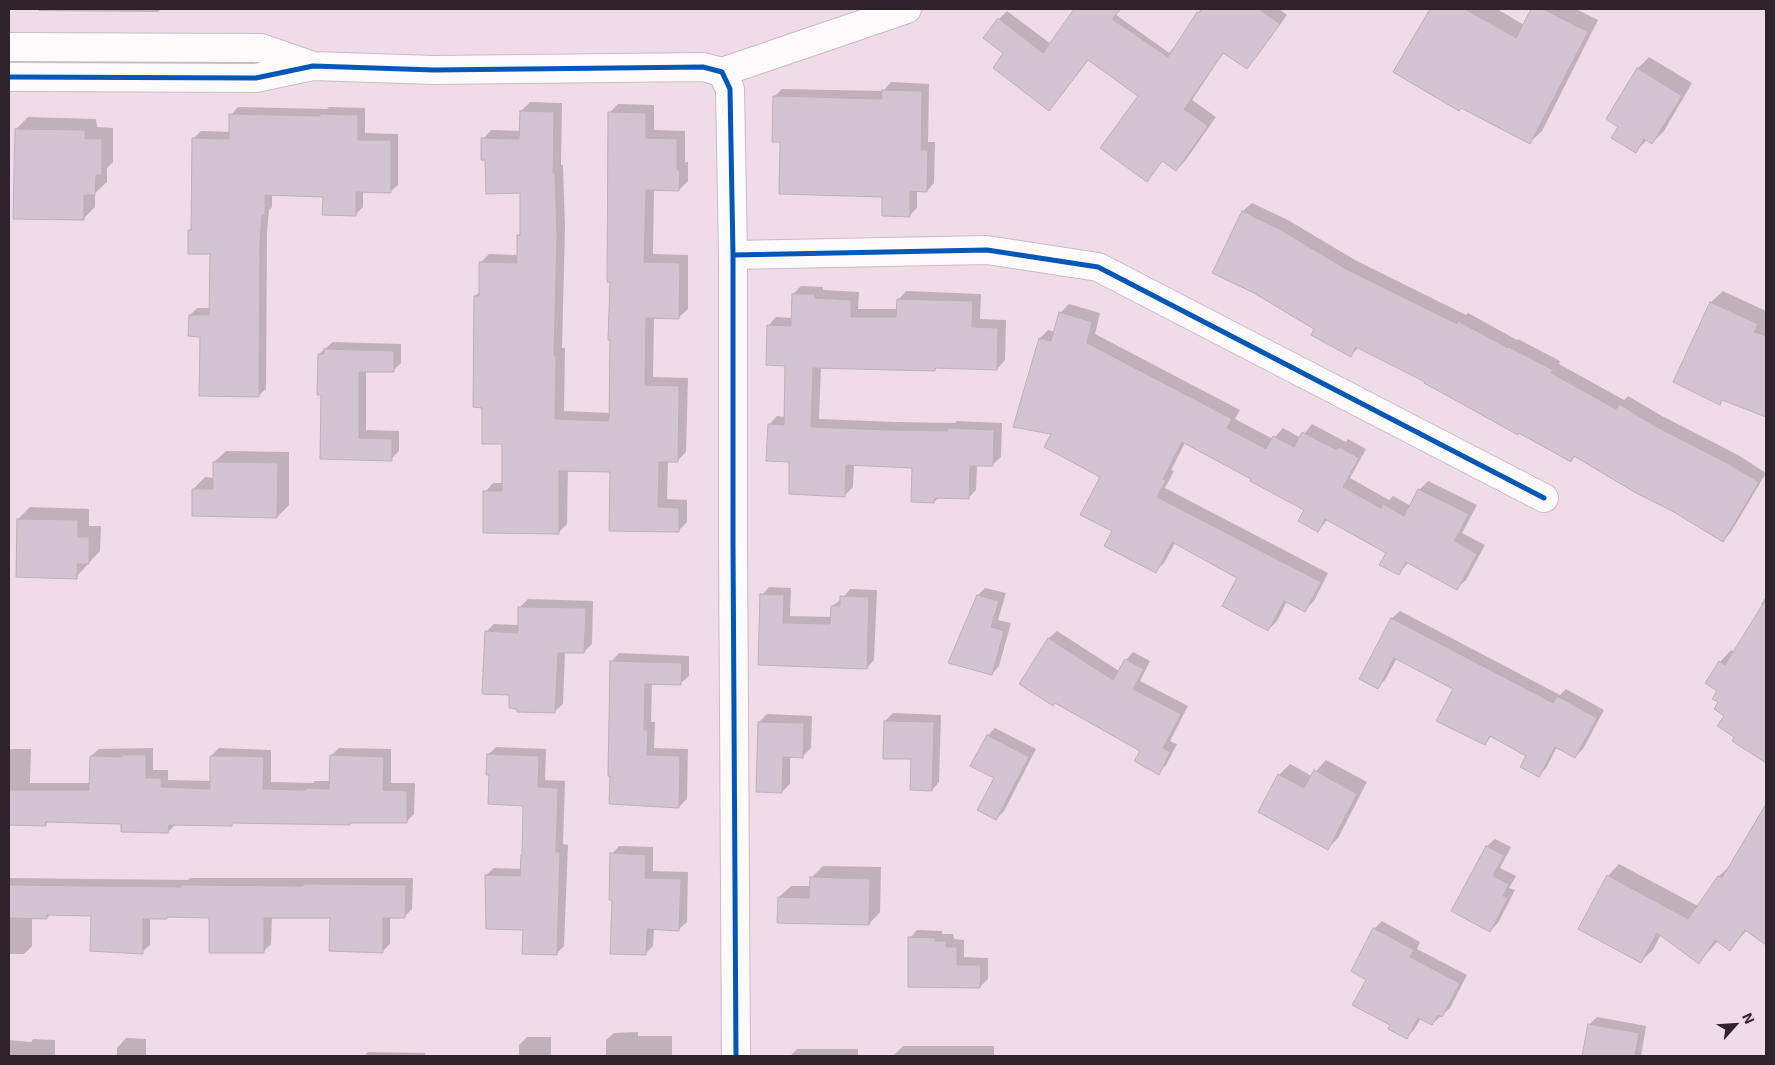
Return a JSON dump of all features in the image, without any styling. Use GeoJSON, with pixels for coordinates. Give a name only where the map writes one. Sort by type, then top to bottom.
{"type":"FeatureCollection","features":[{"type":"Feature","properties":{"kind":"street"},"geometry":{"type":"LineString","coordinates":[[9,77],[256,78],[313,66],[434,70],[703,67],[722,72],[907,9]]}},
{"type":"Feature","properties":{"kind":"street"},"geometry":{"type":"LineString","coordinates":[[9,48],[261,48],[313,66]]}},
{"type":"Feature","properties":{"kind":"street"},"geometry":{"type":"LineString","coordinates":[[722,72],[730,89],[733,255],[732,505],[736,1056]]}},
{"type":"Feature","properties":{"kind":"street"},"geometry":{"type":"LineString","coordinates":[[733,255],[987,250],[1098,267],[1544,498]]}},
{"type":"Feature","properties":{"kind":"building"},"geometry":{"type":"Polygon","coordinates":[[[1074,9],[1121,9],[1112,19],[1168,57],[1197,12],[1199,13],[1202,9],[1259,9],[1280,24],[1247,69],[1223,53],[1184,109],[1208,126],[1176,171],[1162,161],[1147,182],[1100,148],[1138,96],[1088,60],[1049,111],[993,68],[1003,53],[983,38],[998,18],[1043,53],[1074,9]]]}},
{"type":"Feature","properties":{"kind":"building"},"geometry":{"type":"Polygon","coordinates":[[[1430,9],[1465,9],[1516,38],[1531,9],[1543,9],[1588,32],[1530,144],[1461,108],[1459,111],[1393,72],[1430,9]]]}},
{"type":"Feature","properties":{"kind":"building"},"geometry":{"type":"Polygon","coordinates":[[[1637,68],[1682,96],[1652,144],[1644,139],[1636,153],[1611,138],[1618,127],[1606,119],[1637,68]]]}},
{"type":"Feature","properties":{"kind":"building"},"geometry":{"type":"Polygon","coordinates":[[[882,90],[922,91],[921,150],[928,150],[927,192],[910,191],[910,217],[882,216],[882,197],[779,194],[780,142],[772,142],[773,96],[882,99],[882,90]]]}},
{"type":"Feature","properties":{"kind":"building"},"geometry":{"type":"Polygon","coordinates":[[[520,111],[554,112],[553,173],[555,173],[557,236],[554,356],[556,356],[555,419],[608,421],[609,419],[610,340],[608,340],[610,282],[607,282],[608,112],[646,113],[646,138],[677,139],[677,170],[680,170],[679,191],[646,190],[644,262],[680,263],[679,319],[646,318],[645,385],[679,386],[678,462],[659,462],[658,507],[679,508],[679,532],[609,531],[610,472],[559,471],[559,534],[483,533],[483,491],[502,491],[502,444],[482,444],[482,408],[473,407],[474,296],[479,296],[479,262],[517,263],[517,235],[520,235],[520,193],[486,194],[485,160],[481,160],[481,138],[519,139],[520,111]]]}},
{"type":"Feature","properties":{"kind":"building"},"geometry":{"type":"Polygon","coordinates":[[[229,114],[358,115],[358,140],[391,140],[391,193],[356,192],[356,216],[322,215],[323,197],[265,195],[265,215],[262,215],[260,241],[259,397],[199,396],[200,337],[188,336],[189,315],[209,315],[210,254],[188,254],[188,230],[191,230],[192,138],[229,139],[229,114]]]}},
{"type":"Feature","properties":{"kind":"building"},"geometry":{"type":"Polygon","coordinates":[[[15,129],[85,130],[85,139],[102,139],[102,175],[96,175],[95,195],[84,195],[84,220],[13,219],[15,129]]]}},
{"type":"Feature","properties":{"kind":"building"},"geometry":{"type":"Polygon","coordinates":[[[1242,211],[1279,229],[1346,269],[1457,324],[1458,321],[1553,370],[1551,373],[1616,409],[1619,404],[1653,425],[1729,464],[1759,482],[1723,542],[1574,456],[1571,462],[1519,433],[1518,435],[1425,382],[1356,347],[1351,357],[1311,335],[1314,329],[1254,293],[1212,273],[1242,211]]]}},
{"type":"Feature","properties":{"kind":"building"},"geometry":{"type":"Polygon","coordinates":[[[792,294],[815,294],[815,298],[851,300],[851,317],[896,317],[897,299],[973,301],[972,327],[998,328],[997,370],[935,368],[935,371],[813,368],[811,427],[947,431],[948,428],[994,430],[993,466],[970,466],[969,499],[935,498],[934,503],[911,502],[912,468],[846,465],[845,497],[789,494],[789,462],[766,461],[768,424],[784,425],[785,366],[766,365],[767,325],[791,326],[792,294]]]}},
{"type":"Feature","properties":{"kind":"building"},"geometry":{"type":"Polygon","coordinates":[[[1710,302],[1758,324],[1754,332],[1766,336],[1766,417],[1722,400],[1720,405],[1673,382],[1710,302]]]}},
{"type":"Feature","properties":{"kind":"building"},"geometry":{"type":"Polygon","coordinates":[[[1059,312],[1092,322],[1087,343],[1232,419],[1227,428],[1266,449],[1273,436],[1294,447],[1302,432],[1337,450],[1339,447],[1359,458],[1343,487],[1381,508],[1383,504],[1404,516],[1418,489],[1469,514],[1454,541],[1477,554],[1457,590],[1406,562],[1399,575],[1379,565],[1386,553],[1325,519],[1318,532],[1298,521],[1304,510],[1182,442],[1163,479],[1166,480],[1157,497],[1321,582],[1305,612],[1284,601],[1268,631],[1222,606],[1237,578],[1172,542],[1156,573],[1104,546],[1112,531],[1080,515],[1100,477],[1044,447],[1051,434],[1013,427],[1039,338],[1051,341],[1059,312]]]}},
{"type":"Feature","properties":{"kind":"building"},"geometry":{"type":"Polygon","coordinates":[[[324,349],[394,351],[394,372],[359,372],[359,438],[392,439],[392,461],[320,459],[321,395],[317,395],[318,354],[324,354],[324,349]]]}},
{"type":"Feature","properties":{"kind":"building"},"geometry":{"type":"Polygon","coordinates":[[[213,462],[278,463],[277,518],[192,516],[192,489],[213,489],[213,462]]]}},
{"type":"Feature","properties":{"kind":"building"},"geometry":{"type":"Polygon","coordinates":[[[17,519],[78,520],[78,537],[89,537],[89,564],[77,564],[77,579],[16,577],[17,519]]]}},
{"type":"Feature","properties":{"kind":"building"},"geometry":{"type":"Polygon","coordinates":[[[760,594],[784,595],[783,623],[830,624],[831,606],[840,606],[840,596],[869,597],[867,669],[758,665],[760,594]]]}},
{"type":"Feature","properties":{"kind":"building"},"geometry":{"type":"Polygon","coordinates":[[[977,595],[999,601],[991,627],[1004,631],[992,675],[948,663],[977,595]]]}},
{"type":"Feature","properties":{"kind":"building"},"geometry":{"type":"Polygon","coordinates":[[[1766,599],[1766,763],[1732,741],[1734,737],[1717,726],[1724,716],[1714,709],[1718,702],[1712,699],[1717,691],[1705,683],[1719,661],[1725,665],[1766,599]]]}},
{"type":"Feature","properties":{"kind":"building"},"geometry":{"type":"Polygon","coordinates":[[[518,607],[586,608],[584,653],[558,653],[555,713],[517,712],[517,709],[509,708],[509,695],[482,694],[485,631],[518,633],[518,607]]]}},
{"type":"Feature","properties":{"kind":"building"},"geometry":{"type":"Polygon","coordinates":[[[1391,618],[1553,703],[1557,696],[1597,718],[1575,758],[1555,747],[1539,777],[1520,767],[1526,756],[1490,736],[1485,745],[1436,721],[1453,689],[1394,658],[1378,689],[1359,679],[1391,618]]]}},
{"type":"Feature","properties":{"kind":"building"},"geometry":{"type":"Polygon","coordinates":[[[1048,638],[1113,680],[1125,659],[1144,669],[1133,689],[1181,714],[1163,748],[1170,752],[1159,775],[1134,761],[1140,751],[1055,703],[1053,706],[1019,684],[1048,638]]]}},
{"type":"Feature","properties":{"kind":"building"},"geometry":{"type":"Polygon","coordinates":[[[610,661],[682,663],[681,685],[645,684],[644,730],[648,730],[647,755],[680,756],[679,808],[609,804],[610,661]]]}},
{"type":"Feature","properties":{"kind":"building"},"geometry":{"type":"Polygon","coordinates":[[[884,721],[934,722],[932,791],[910,790],[911,759],[883,759],[884,721]]]}},
{"type":"Feature","properties":{"kind":"building"},"geometry":{"type":"Polygon","coordinates":[[[758,722],[804,723],[803,758],[783,757],[782,793],[756,792],[758,722]]]}},
{"type":"Feature","properties":{"kind":"building"},"geometry":{"type":"Polygon","coordinates":[[[987,735],[1029,757],[996,820],[977,810],[994,778],[970,766],[987,735]]]}},
{"type":"Feature","properties":{"kind":"building"},"geometry":{"type":"Polygon","coordinates":[[[487,754],[539,756],[538,787],[558,788],[556,852],[560,852],[557,955],[522,954],[523,930],[486,929],[485,875],[520,876],[523,806],[488,804],[489,775],[486,775],[487,754]]]}},
{"type":"Feature","properties":{"kind":"building"},"geometry":{"type":"Polygon","coordinates":[[[122,755],[146,755],[146,778],[161,778],[161,787],[210,789],[210,756],[264,757],[263,789],[306,790],[306,788],[329,789],[330,755],[384,757],[383,790],[407,791],[407,823],[350,823],[350,825],[232,823],[232,826],[169,825],[168,833],[121,832],[121,824],[46,822],[46,826],[9,825],[9,790],[89,790],[90,756],[122,757],[122,755]]]}},
{"type":"Feature","properties":{"kind":"building"},"geometry":{"type":"Polygon","coordinates":[[[1314,770],[1357,794],[1328,850],[1258,812],[1278,774],[1304,788],[1314,770]]]}},
{"type":"Feature","properties":{"kind":"building"},"geometry":{"type":"Polygon","coordinates":[[[1766,804],[1766,945],[1745,930],[1730,951],[1715,940],[1699,964],[1657,933],[1641,963],[1578,929],[1607,875],[1688,919],[1718,876],[1722,878],[1766,804]]]}},
{"type":"Feature","properties":{"kind":"building"},"geometry":{"type":"Polygon","coordinates":[[[1486,846],[1504,855],[1493,876],[1509,884],[1503,896],[1508,898],[1490,932],[1451,911],[1486,846]]]}},
{"type":"Feature","properties":{"kind":"building"},"geometry":{"type":"Polygon","coordinates":[[[610,853],[646,855],[645,878],[681,879],[679,931],[647,929],[646,955],[610,954],[612,900],[609,900],[610,853]]]}},
{"type":"Feature","properties":{"kind":"building"},"geometry":{"type":"Polygon","coordinates":[[[810,877],[870,879],[869,925],[777,923],[778,897],[809,898],[810,877]]]}},
{"type":"Feature","properties":{"kind":"building"},"geometry":{"type":"Polygon","coordinates":[[[303,884],[406,885],[405,918],[383,918],[383,953],[329,951],[330,918],[264,918],[264,953],[209,953],[209,918],[167,917],[167,919],[143,919],[143,954],[90,951],[91,916],[47,915],[47,919],[9,918],[9,885],[181,887],[181,885],[303,886],[303,884]]]}},
{"type":"Feature","properties":{"kind":"building"},"geometry":{"type":"Polygon","coordinates":[[[1373,928],[1414,950],[1410,957],[1460,983],[1442,1017],[1438,1015],[1432,1025],[1418,1018],[1407,1039],[1388,1029],[1390,1025],[1352,1005],[1366,980],[1351,971],[1373,928]]]}},
{"type":"Feature","properties":{"kind":"building"},"geometry":{"type":"Polygon","coordinates":[[[908,937],[935,938],[935,941],[946,941],[946,947],[957,947],[957,965],[981,965],[980,988],[908,987],[908,937]]]}},
{"type":"Feature","properties":{"kind":"building"},"geometry":{"type":"Polygon","coordinates":[[[1588,1024],[1639,1033],[1635,1056],[1582,1056],[1588,1024]]]}},
{"type":"Feature","properties":{"kind":"cycle path"},"geometry":{"type":"LineString","coordinates":[[9,77],[256,78],[313,66],[434,70],[703,67],[722,72],[730,89],[733,255],[736,1056]]}},
{"type":"Feature","properties":{"kind":"cycle path"},"geometry":{"type":"LineString","coordinates":[[733,255],[987,250],[1098,267],[1544,498]]}}]}
